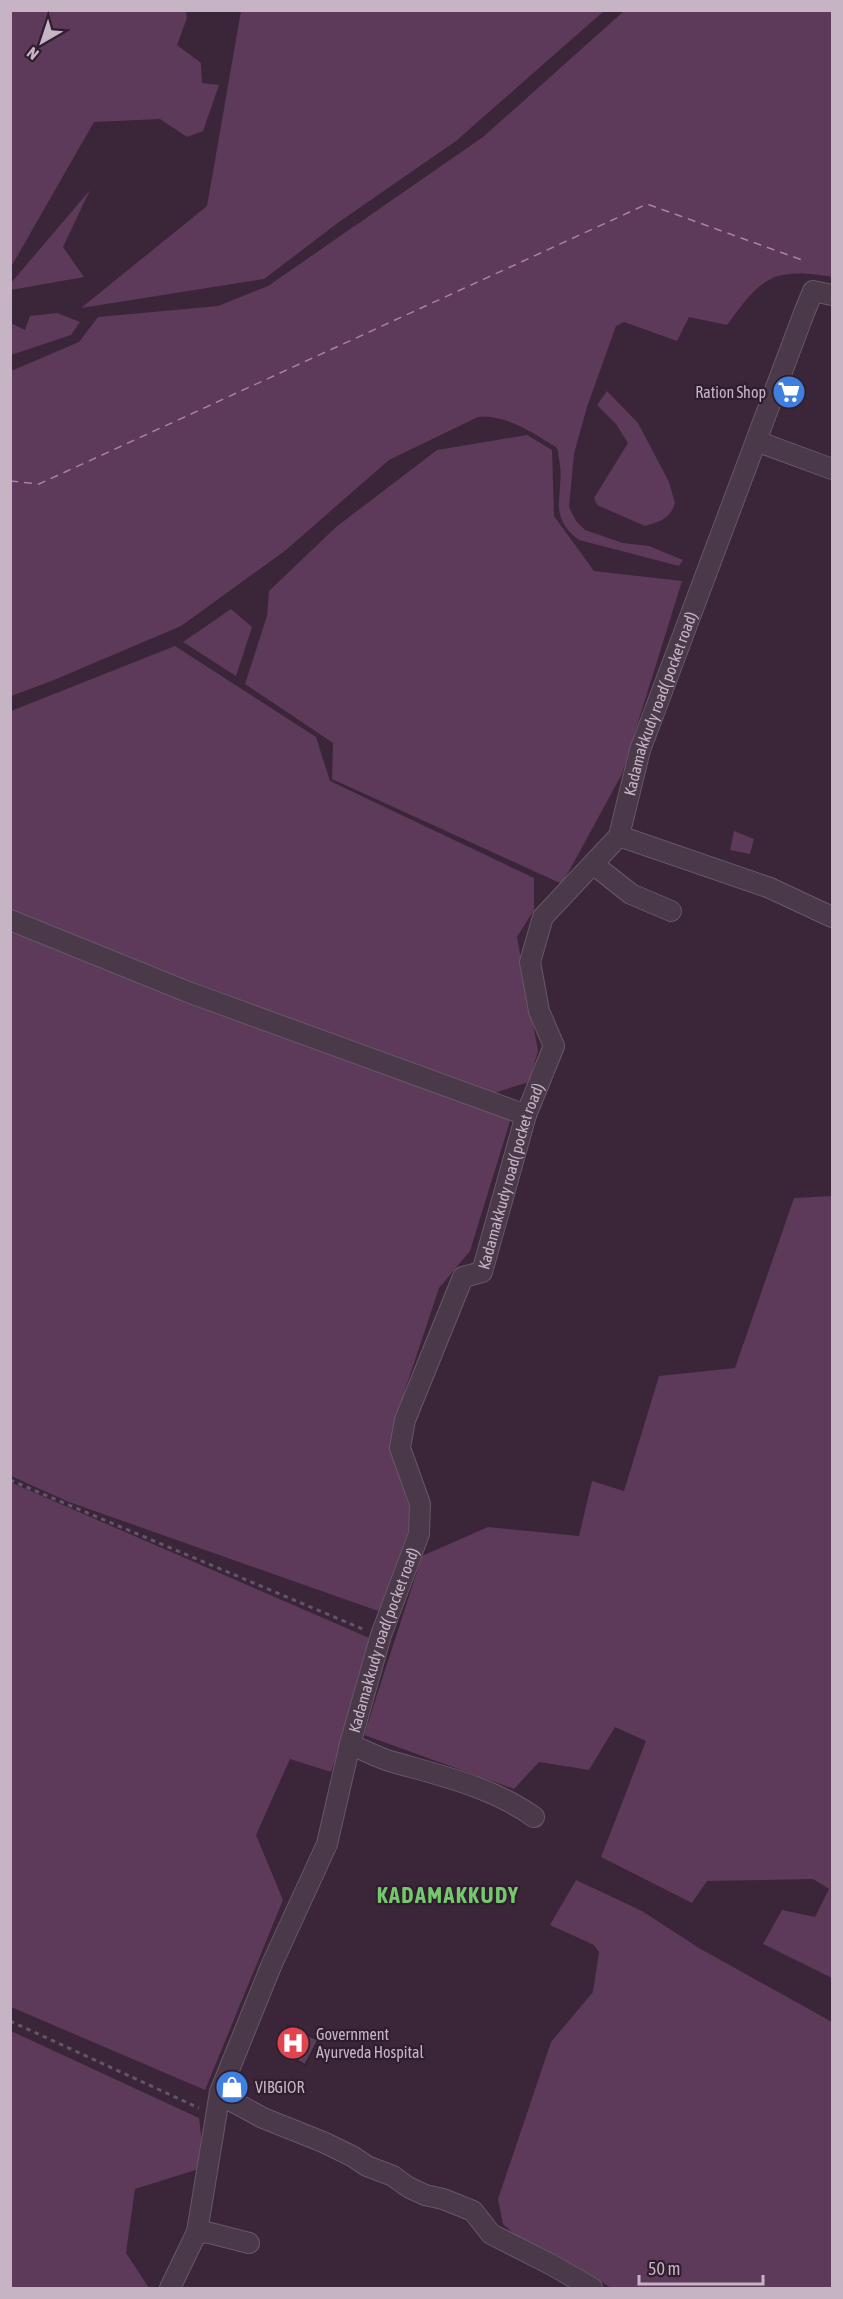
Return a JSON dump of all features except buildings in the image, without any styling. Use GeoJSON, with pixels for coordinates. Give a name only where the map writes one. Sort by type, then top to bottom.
{"type":"FeatureCollection","features":[{"type":"Feature","properties":{"kind":"street","name":"Kadamakkudy road( pocket road)"},"geometry":{"type":"LineString","coordinates":[[170,2289],[197,2232],[220,2092],[271,1966],[327,1844],[350,1744],[381,1635],[419,1534],[420,1504],[400,1448],[405,1420],[463,1277],[482,1272],[526,1115],[554,1046],[539,1011],[530,962],[543,917],[593,864],[620,830],[640,750],[804,313],[813,291],[832,295]]}},
{"type":"Feature","properties":{"kind":"street"},"geometry":{"type":"LineString","coordinates":[[756,441],[832,469]]}},
{"type":"Feature","properties":{"kind":"street"},"geometry":{"type":"LineString","coordinates":[[620,830],[674,850],[779,882]]}},
{"type":"Feature","properties":{"kind":"street"},"geometry":{"type":"LineString","coordinates":[[620,830],[770,888],[832,917]]}},
{"type":"Feature","properties":{"kind":"street"},"geometry":{"type":"LineString","coordinates":[[593,864],[631,894],[671,911]]}},
{"type":"Feature","properties":{"kind":"street"},"geometry":{"type":"LineString","coordinates":[[10,920],[188,992],[526,1115]]}},
{"type":"Feature","properties":{"kind":"street"},"geometry":{"type":"LineString","coordinates":[[350,1744],[392,1762],[480,1787],[513,1802],[534,1817]]}},
{"type":"Feature","properties":{"kind":"street"},"geometry":{"type":"LineString","coordinates":[[220,2092],[228,2099],[263,2118],[324,2142],[367,2166],[393,2176],[408,2187],[425,2195],[443,2199],[473,2211],[491,2234],[552,2265],[585,2287]]}},
{"type":"Feature","properties":{"kind":"street"},"geometry":{"type":"LineString","coordinates":[[197,2232],[249,2243]]}},
{"type":"Feature","properties":{"kind":"path"},"geometry":{"type":"LineString","coordinates":[[10,1480],[342,1621],[381,1635]]}},
{"type":"Feature","properties":{"kind":"path"},"geometry":{"type":"LineString","coordinates":[[10,2021],[199,2108],[220,2092]]}},
{"type":"Feature","properties":{"kind":"shaded area"},"geometry":{"type":"Polygon","coordinates":[[[11,10],[186,11],[187,18],[177,45],[201,63],[202,83],[219,85],[203,131],[187,137],[160,119],[94,122],[11,267],[11,10]]]}},
{"type":"Feature","properties":{"kind":"shaded area"},"geometry":{"type":"Polygon","coordinates":[[[241,10],[604,11],[456,141],[339,222],[264,279],[81,308],[207,206],[241,10]]]}},
{"type":"Feature","properties":{"kind":"shaded area"},"geometry":{"type":"Polygon","coordinates":[[[624,11],[832,11],[832,277],[812,274],[781,275],[759,287],[749,296],[727,325],[689,317],[677,341],[624,322],[616,326],[587,407],[574,454],[569,507],[576,521],[585,530],[623,543],[649,546],[683,560],[679,566],[579,540],[569,531],[560,512],[560,471],[556,447],[509,421],[478,417],[389,460],[286,550],[181,626],[11,696],[11,371],[79,342],[98,317],[218,306],[268,286],[483,137],[624,11]]]}},
{"type":"Feature","properties":{"kind":"shaded area"},"geometry":{"type":"Polygon","coordinates":[[[90,190],[63,247],[84,277],[11,290],[11,283],[90,190]]]}},
{"type":"Feature","properties":{"kind":"shaded area"},"geometry":{"type":"Polygon","coordinates":[[[57,313],[80,322],[71,335],[11,355],[11,323],[25,330],[30,316],[57,313]]]}},
{"type":"Feature","properties":{"kind":"shaded area"},"geometry":{"type":"Polygon","coordinates":[[[607,391],[638,423],[669,482],[675,503],[668,516],[656,523],[645,526],[597,505],[594,498],[628,443],[616,424],[597,405],[607,391]]]}},
{"type":"Feature","properties":{"kind":"shaded area"},"geometry":{"type":"Polygon","coordinates":[[[527,435],[552,450],[554,516],[594,571],[682,581],[622,774],[562,884],[332,779],[333,743],[245,684],[267,616],[269,591],[336,527],[437,450],[527,435]]]}},
{"type":"Feature","properties":{"kind":"shaded area"},"geometry":{"type":"Polygon","coordinates":[[[231,609],[252,627],[236,676],[183,642],[231,609]]]}},
{"type":"Feature","properties":{"kind":"shaded area"},"geometry":{"type":"Polygon","coordinates":[[[175,646],[316,737],[330,781],[534,878],[534,910],[517,937],[538,1051],[529,1082],[494,1093],[227,1003],[11,913],[11,711],[175,646]]]}},
{"type":"Feature","properties":{"kind":"shaded area"},"geometry":{"type":"Polygon","coordinates":[[[734,831],[754,839],[750,854],[730,850],[734,831]]]}},
{"type":"Feature","properties":{"kind":"shaded area"},"geometry":{"type":"Polygon","coordinates":[[[11,925],[512,1115],[470,1251],[439,1288],[405,1390],[392,1456],[413,1518],[381,1612],[69,1502],[11,1476],[11,925]]]}},
{"type":"Feature","properties":{"kind":"shaded area"},"geometry":{"type":"Polygon","coordinates":[[[832,1196],[832,1978],[763,1944],[782,1910],[815,1917],[829,1889],[813,1879],[707,1881],[692,1903],[601,1857],[646,1741],[615,1727],[589,1770],[539,1762],[514,1789],[364,1735],[422,1556],[488,1527],[579,1536],[592,1481],[624,1491],[659,1376],[735,1368],[794,1198],[832,1196]]]}},
{"type":"Feature","properties":{"kind":"shaded area"},"geometry":{"type":"Polygon","coordinates":[[[10,1482],[374,1640],[331,1772],[290,1759],[256,1835],[283,1900],[205,2090],[11,2007],[10,1482]]]}},
{"type":"Feature","properties":{"kind":"shaded area"},"geometry":{"type":"Polygon","coordinates":[[[576,1880],[642,1911],[699,1948],[832,2022],[832,2288],[611,2288],[519,2239],[503,2224],[498,2199],[551,2042],[593,1992],[599,1952],[594,1945],[550,1925],[576,1880]]]}},
{"type":"Feature","properties":{"kind":"shaded area"},"geometry":{"type":"Polygon","coordinates":[[[11,2031],[199,2118],[205,2167],[135,2189],[126,2253],[149,2288],[11,2288],[11,2031]]]}},
{"type":"Feature","properties":{"kind":"ferry route"},"geometry":{"type":"LineString","coordinates":[[10,481],[39,484],[647,204],[802,260]]}},
{"type":"Feature","properties":{"kind":"place","name":"Ration Shop"},"geometry":{"type":"Point","coordinates":[789,392]}},
{"type":"Feature","properties":{"kind":"place","name":"Government Ayurveda Hospital"},"geometry":{"type":"Point","coordinates":[293,2043]}},
{"type":"Feature","properties":{"kind":"place","name":"VIBGIOR"},"geometry":{"type":"Point","coordinates":[232,2087]}},
{"type":"Feature","properties":{"kind":"district","name":"KADAMAKKUDY"},"geometry":{"type":"Point","coordinates":[448,1895]}}]}
